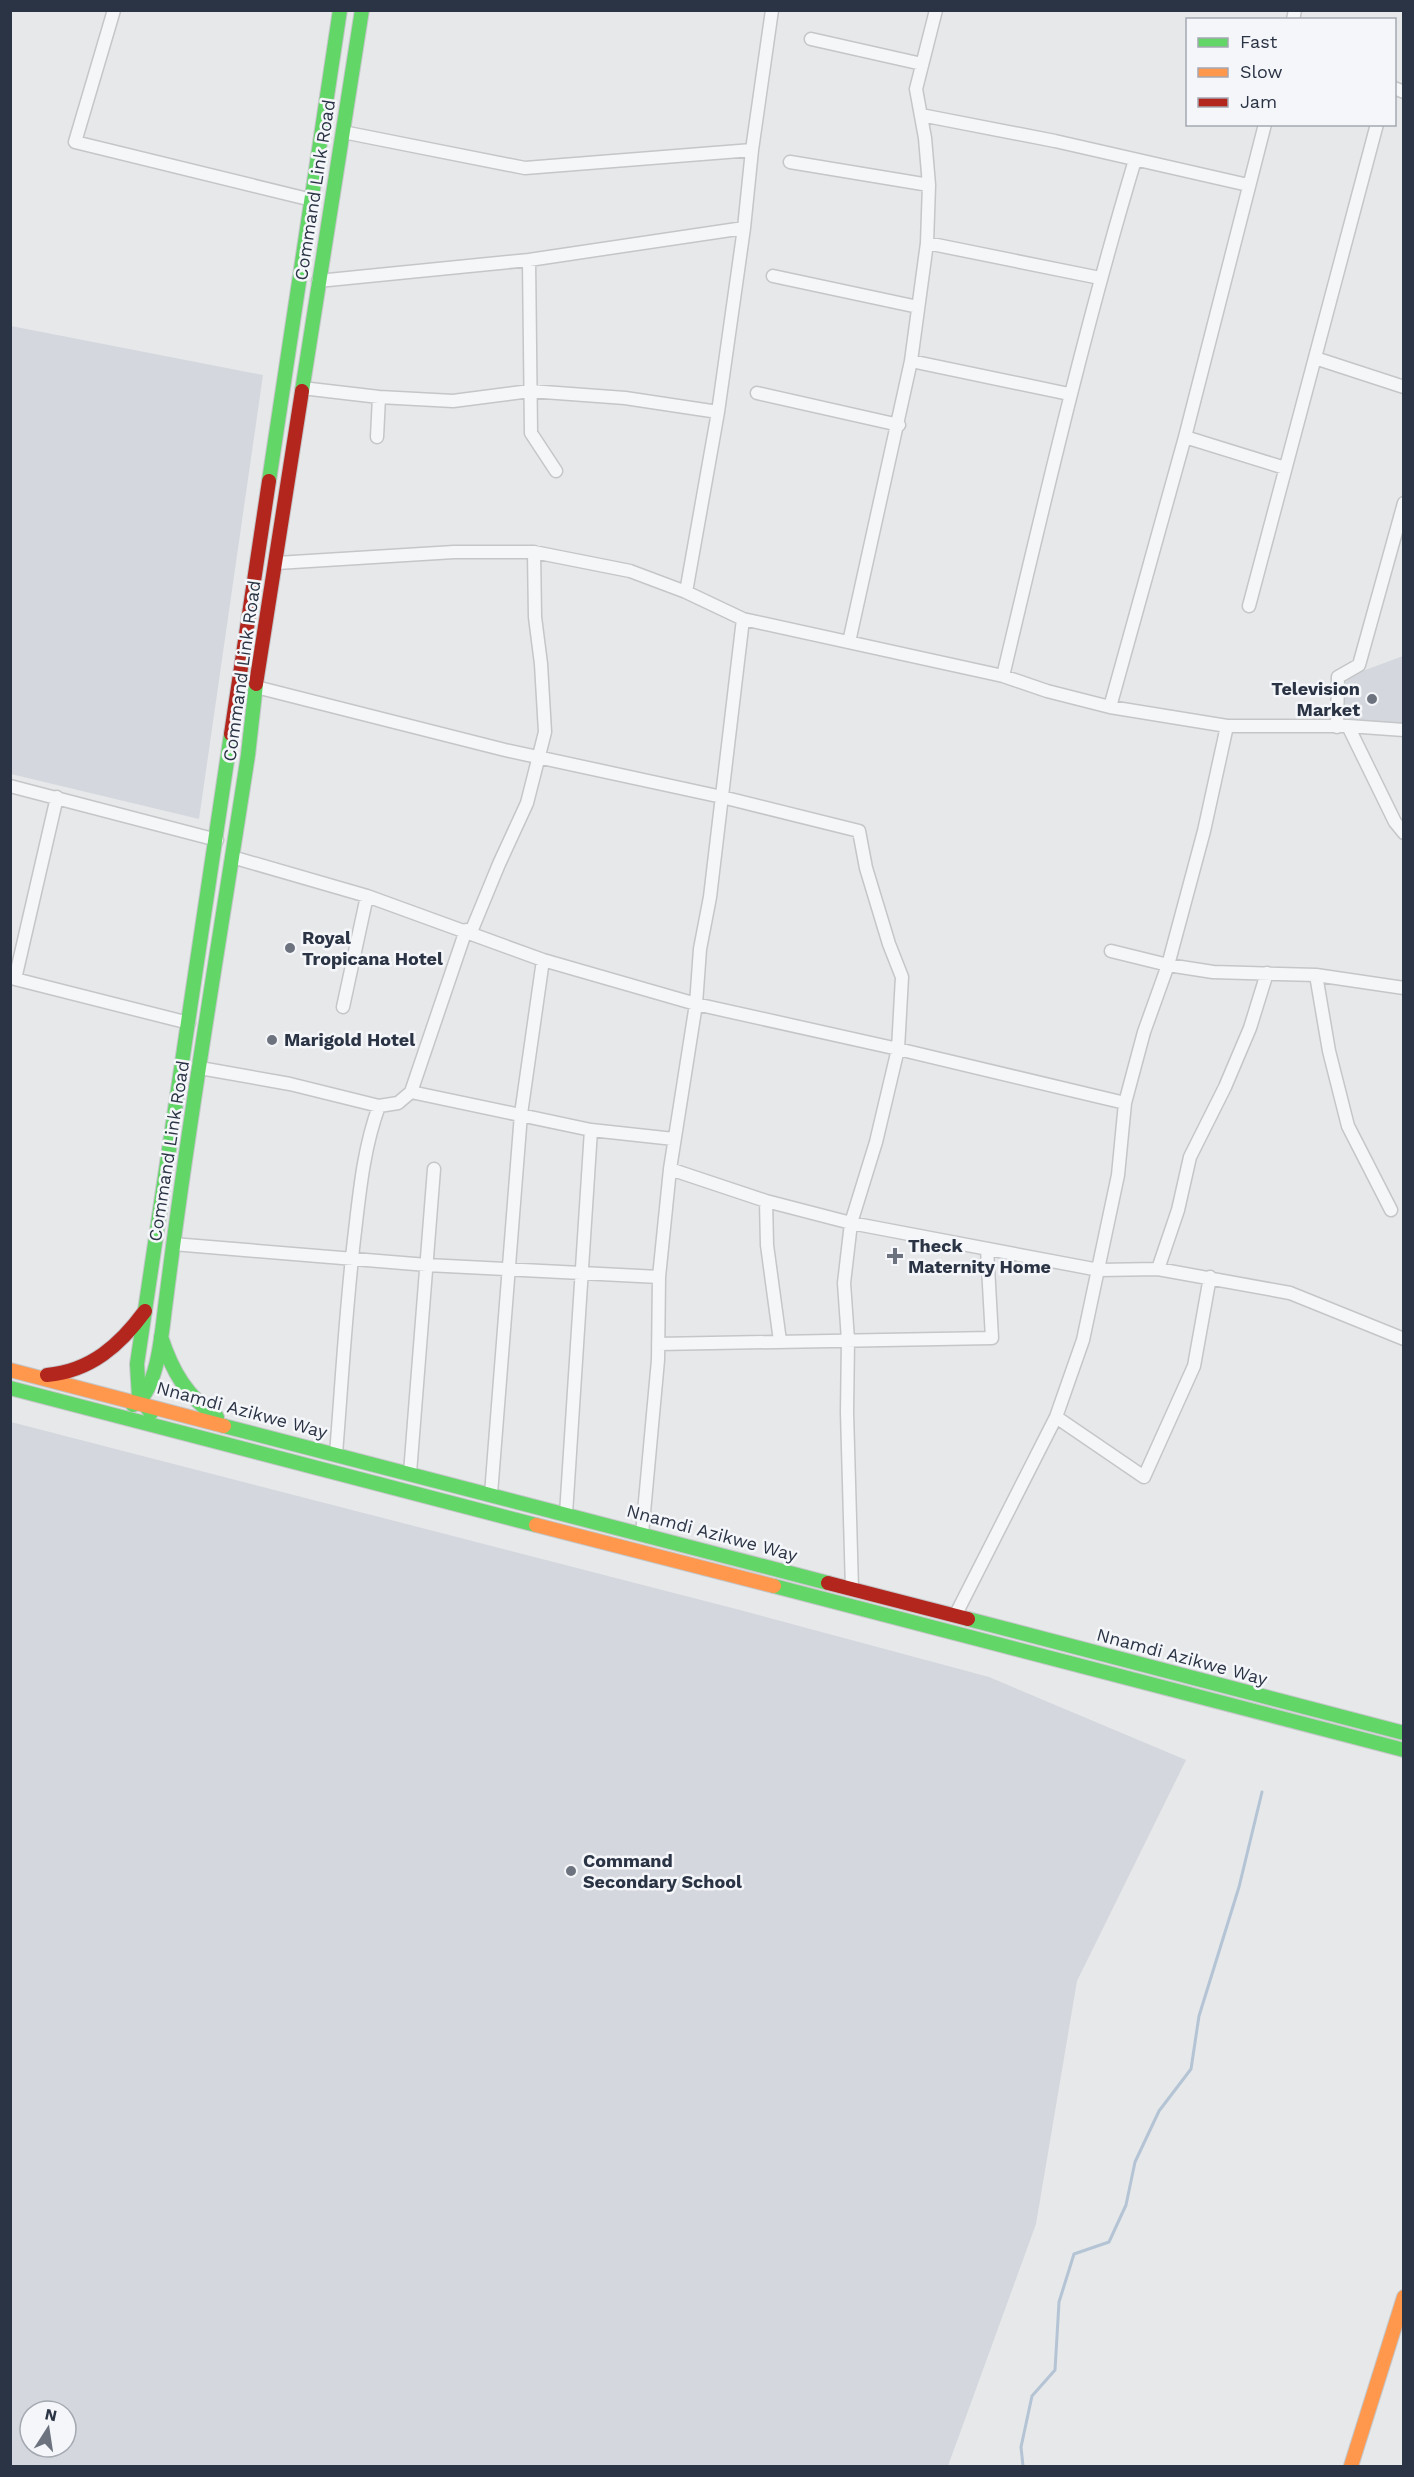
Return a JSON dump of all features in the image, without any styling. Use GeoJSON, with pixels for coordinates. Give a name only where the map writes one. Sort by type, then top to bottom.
{"type":"FeatureCollection","features":[{"type":"Feature","properties":{"kind":"main road","name":"Command Link Road"},"geometry":{"type":"LineString","coordinates":[[139,1402],[136,1384],[145,1311],[340,10]]}},
{"type":"Feature","properties":{"kind":"main road","name":"Command Link Road"},"geometry":{"type":"LineString","coordinates":[[139,1402],[151,1385],[161,1337],[173,1244],[248,755],[256,687],[362,10]]}},
{"type":"Feature","properties":{"kind":"main road"},"geometry":{"type":"LineString","coordinates":[[230,753],[248,755]]}},
{"type":"Feature","properties":{"kind":"main road"},"geometry":{"type":"LineString","coordinates":[[15,1371],[55,1375],[89,1364],[118,1343],[145,1311]]}},
{"type":"Feature","properties":{"kind":"main road"},"geometry":{"type":"LineString","coordinates":[[161,1337],[172,1370],[183,1389],[198,1405],[214,1416],[246,1430]]}},
{"type":"Feature","properties":{"kind":"main road","name":"Nnamdi Azikwe Way"},"geometry":{"type":"LineString","coordinates":[[15,1371],[1404,1733]]}},
{"type":"Feature","properties":{"kind":"main road","name":"Nnamdi Azikwe Way"},"geometry":{"type":"LineString","coordinates":[[10,1388],[1404,1750]]}},
{"type":"Feature","properties":{"kind":"main road"},"geometry":{"type":"LineString","coordinates":[[101,1411],[118,1410],[139,1402],[162,1422],[190,1434]]}},
{"type":"Feature","properties":{"kind":"main road"},"geometry":{"type":"LineString","coordinates":[[1351,2466],[1404,2296]]}},
{"type":"Feature","properties":{"kind":"street"},"geometry":{"type":"LineString","coordinates":[[114,10],[75,141],[312,200]]}},
{"type":"Feature","properties":{"kind":"street"},"geometry":{"type":"LineString","coordinates":[[686,592],[718,412],[772,10]]}},
{"type":"Feature","properties":{"kind":"street"},"geometry":{"type":"LineString","coordinates":[[849,642],[899,425],[911,361],[927,243],[926,138],[916,89],[936,10]]}},
{"type":"Feature","properties":{"kind":"street"},"geometry":{"type":"LineString","coordinates":[[812,39],[922,64]]}},
{"type":"Feature","properties":{"kind":"street"},"geometry":{"type":"LineString","coordinates":[[921,115],[1248,184]]}},
{"type":"Feature","properties":{"kind":"street"},"geometry":{"type":"LineString","coordinates":[[1110,707],[1185,436],[1264,126]]}},
{"type":"Feature","properties":{"kind":"street"},"geometry":{"type":"LineString","coordinates":[[1249,606],[1376,126]]}},
{"type":"Feature","properties":{"kind":"street"},"geometry":{"type":"LineString","coordinates":[[343,132],[525,168],[752,150]]}},
{"type":"Feature","properties":{"kind":"street"},"geometry":{"type":"LineString","coordinates":[[1003,676],[1070,394],[1100,278],[1135,159]]}},
{"type":"Feature","properties":{"kind":"street"},"geometry":{"type":"LineString","coordinates":[[790,162],[928,185]]}},
{"type":"Feature","properties":{"kind":"street"},"geometry":{"type":"LineString","coordinates":[[318,281],[529,260],[744,228]]}},
{"type":"Feature","properties":{"kind":"street"},"geometry":{"type":"LineString","coordinates":[[927,243],[1100,278]]}},
{"type":"Feature","properties":{"kind":"street"},"geometry":{"type":"LineString","coordinates":[[529,260],[531,433],[556,471]]}},
{"type":"Feature","properties":{"kind":"street"},"geometry":{"type":"LineString","coordinates":[[773,276],[918,307]]}},
{"type":"Feature","properties":{"kind":"street"},"geometry":{"type":"LineString","coordinates":[[1315,358],[1404,387]]}},
{"type":"Feature","properties":{"kind":"street"},"geometry":{"type":"LineString","coordinates":[[911,361],[1070,394]]}},
{"type":"Feature","properties":{"kind":"street"},"geometry":{"type":"LineString","coordinates":[[302,388],[379,397],[453,401],[530,391],[625,398],[718,412]]}},
{"type":"Feature","properties":{"kind":"street"},"geometry":{"type":"LineString","coordinates":[[757,393],[899,425]]}},
{"type":"Feature","properties":{"kind":"street"},"geometry":{"type":"LineString","coordinates":[[377,437],[379,397]]}},
{"type":"Feature","properties":{"kind":"street"},"geometry":{"type":"LineString","coordinates":[[1185,436],[1285,468]]}},
{"type":"Feature","properties":{"kind":"street"},"geometry":{"type":"LineString","coordinates":[[1404,503],[1400,528],[1359,665],[1338,677],[1342,726],[1395,822],[1404,833]]}},
{"type":"Feature","properties":{"kind":"street"},"geometry":{"type":"LineString","coordinates":[[277,563],[454,552],[534,552],[630,571],[686,592],[743,619],[1003,676],[1047,691],[1110,707],[1227,726],[1342,726],[1404,730]]}},
{"type":"Feature","properties":{"kind":"street"},"geometry":{"type":"LineString","coordinates":[[200,1068],[290,1084],[379,1106],[398,1103],[411,1092],[469,931],[527,802],[545,732],[541,664],[534,617],[534,552]]}},
{"type":"Feature","properties":{"kind":"street"},"geometry":{"type":"LineString","coordinates":[[642,1534],[658,1344],[659,1277],[670,1169],[696,1004],[700,949],[710,897],[743,619]]}},
{"type":"Feature","properties":{"kind":"street"},"geometry":{"type":"LineString","coordinates":[[256,687],[537,756],[722,797],[859,831],[866,868],[889,944],[902,977],[898,1049],[876,1142],[851,1223],[844,1283],[848,1340],[847,1413],[852,1589]]}},
{"type":"Feature","properties":{"kind":"street"},"geometry":{"type":"LineString","coordinates":[[955,1616],[1056,1417],[1083,1340],[1118,1175],[1125,1103],[1144,1032],[1168,965],[1204,831],[1227,726]]}},
{"type":"Feature","properties":{"kind":"street"},"geometry":{"type":"LineString","coordinates":[[10,786],[217,840]]}},
{"type":"Feature","properties":{"kind":"street"},"geometry":{"type":"LineString","coordinates":[[57,797],[13,978],[189,1023]]}},
{"type":"Feature","properties":{"kind":"street"},"geometry":{"type":"LineString","coordinates":[[232,857],[367,896],[469,931],[543,960],[696,1004],[1125,1103]]}},
{"type":"Feature","properties":{"kind":"street"},"geometry":{"type":"LineString","coordinates":[[343,1007],[367,896]]}},
{"type":"Feature","properties":{"kind":"street"},"geometry":{"type":"LineString","coordinates":[[1111,951],[1168,965],[1213,972],[1316,975],[1404,988]]}},
{"type":"Feature","properties":{"kind":"street"},"geometry":{"type":"LineString","coordinates":[[491,1494],[520,1114],[543,960]]}},
{"type":"Feature","properties":{"kind":"street"},"geometry":{"type":"LineString","coordinates":[[1158,1269],[1178,1210],[1190,1157],[1225,1087],[1250,1028],[1267,973]]}},
{"type":"Feature","properties":{"kind":"street"},"geometry":{"type":"LineString","coordinates":[[1316,975],[1329,1051],[1348,1126],[1391,1210]]}},
{"type":"Feature","properties":{"kind":"street"},"geometry":{"type":"LineString","coordinates":[[411,1092],[591,1130],[674,1139]]}},
{"type":"Feature","properties":{"kind":"street"},"geometry":{"type":"LineString","coordinates":[[336,1454],[351,1258],[362,1168],[369,1133],[379,1106]]}},
{"type":"Feature","properties":{"kind":"street"},"geometry":{"type":"LineString","coordinates":[[566,1514],[591,1130]]}},
{"type":"Feature","properties":{"kind":"street"},"geometry":{"type":"LineString","coordinates":[[410,1473],[434,1169]]}},
{"type":"Feature","properties":{"kind":"street"},"geometry":{"type":"LineString","coordinates":[[670,1169],[766,1201],[851,1223],[1099,1270],[1158,1269],[1290,1293],[1404,1339]]}},
{"type":"Feature","properties":{"kind":"street"},"geometry":{"type":"LineString","coordinates":[[766,1201],[766,1245],[780,1341]]}},
{"type":"Feature","properties":{"kind":"street"},"geometry":{"type":"LineString","coordinates":[[173,1244],[427,1265],[659,1277]]}},
{"type":"Feature","properties":{"kind":"street"},"geometry":{"type":"LineString","coordinates":[[658,1344],[992,1338],[987,1249]]}},
{"type":"Feature","properties":{"kind":"street"},"geometry":{"type":"LineString","coordinates":[[1056,1417],[1144,1477],[1194,1366],[1210,1277]]}},
{"type":"Feature","properties":{"kind":"shaded area"},"geometry":{"type":"Polygon","coordinates":[[[11,326],[263,375],[199,819],[11,774],[11,326]]]}},
{"type":"Feature","properties":{"kind":"shaded area","name":"Television Market"},"geometry":{"type":"Polygon","coordinates":[[[1403,656],[1403,726],[1338,721],[1344,678],[1403,656]]]}},
{"type":"Feature","properties":{"kind":"shaded area","name":"Command Secondary School"},"geometry":{"type":"Polygon","coordinates":[[[11,1422],[740,1610],[989,1677],[1186,1760],[1077,1981],[1036,2224],[948,2466],[11,2466],[11,1422]]]}},
{"type":"Feature","properties":{"kind":"waterway"},"geometry":{"type":"LineString","coordinates":[[1023,2466],[1021,2447],[1032,2396],[1055,2370],[1059,2302],[1074,2254],[1109,2242],[1126,2205],[1135,2162],[1159,2111],[1191,2069],[1199,2016],[1239,1887],[1262,1792]]}},
{"type":"Feature","properties":{"kind":"traffic: fast"},"geometry":{"type":"LineString","coordinates":[[269,481],[340,10]]}},
{"type":"Feature","properties":{"kind":"traffic: fast"},"geometry":{"type":"LineString","coordinates":[[302,391],[362,10]]}},
{"type":"Feature","properties":{"kind":"traffic: fast"},"geometry":{"type":"LineString","coordinates":[[133,1405],[142,1398],[149,1387],[161,1342],[195,1096],[248,755],[256,684]]}},
{"type":"Feature","properties":{"kind":"traffic: fast"},"geometry":{"type":"LineString","coordinates":[[151,1413],[139,1397],[137,1364],[231,734]]}},
{"type":"Feature","properties":{"kind":"traffic: fast"},"geometry":{"type":"LineString","coordinates":[[161,1337],[170,1361],[182,1382],[197,1401],[217,1417]]}},
{"type":"Feature","properties":{"kind":"traffic: fast"},"geometry":{"type":"LineString","coordinates":[[10,1388],[536,1525]]}},
{"type":"Feature","properties":{"kind":"traffic: fast"},"geometry":{"type":"LineString","coordinates":[[224,1426],[828,1583]]}},
{"type":"Feature","properties":{"kind":"traffic: fast"},"geometry":{"type":"LineString","coordinates":[[774,1586],[1404,1750]]}},
{"type":"Feature","properties":{"kind":"traffic: fast"},"geometry":{"type":"LineString","coordinates":[[968,1619],[1404,1733]]}},
{"type":"Feature","properties":{"kind":"traffic: slow"},"geometry":{"type":"LineString","coordinates":[[10,1370],[224,1426]]}},
{"type":"Feature","properties":{"kind":"traffic: slow"},"geometry":{"type":"LineString","coordinates":[[536,1525],[774,1586]]}},
{"type":"Feature","properties":{"kind":"traffic: slow"},"geometry":{"type":"LineString","coordinates":[[1351,2466],[1404,2297]]}},
{"type":"Feature","properties":{"kind":"traffic: jam"},"geometry":{"type":"LineString","coordinates":[[256,684],[302,391]]}},
{"type":"Feature","properties":{"kind":"traffic: jam"},"geometry":{"type":"LineString","coordinates":[[231,734],[269,481]]}},
{"type":"Feature","properties":{"kind":"traffic: jam"},"geometry":{"type":"LineString","coordinates":[[47,1375],[91,1362],[115,1345],[145,1311]]}},
{"type":"Feature","properties":{"kind":"traffic: jam"},"geometry":{"type":"LineString","coordinates":[[828,1583],[968,1619]]}},
{"type":"Feature","properties":{"kind":"place","name":"Television Market"},"geometry":{"type":"Point","coordinates":[1372,699]}},
{"type":"Feature","properties":{"kind":"place","name":"Royal Tropicana Hotel"},"geometry":{"type":"Point","coordinates":[290,948]}},
{"type":"Feature","properties":{"kind":"place","name":"Marigold Hotel"},"geometry":{"type":"Point","coordinates":[272,1040]}},
{"type":"Feature","properties":{"kind":"place","name":"Theck Maternity Home"},"geometry":{"type":"Point","coordinates":[895,1256]}},
{"type":"Feature","properties":{"kind":"place","name":"Command Secondary School"},"geometry":{"type":"Point","coordinates":[571,1871]}}]}
